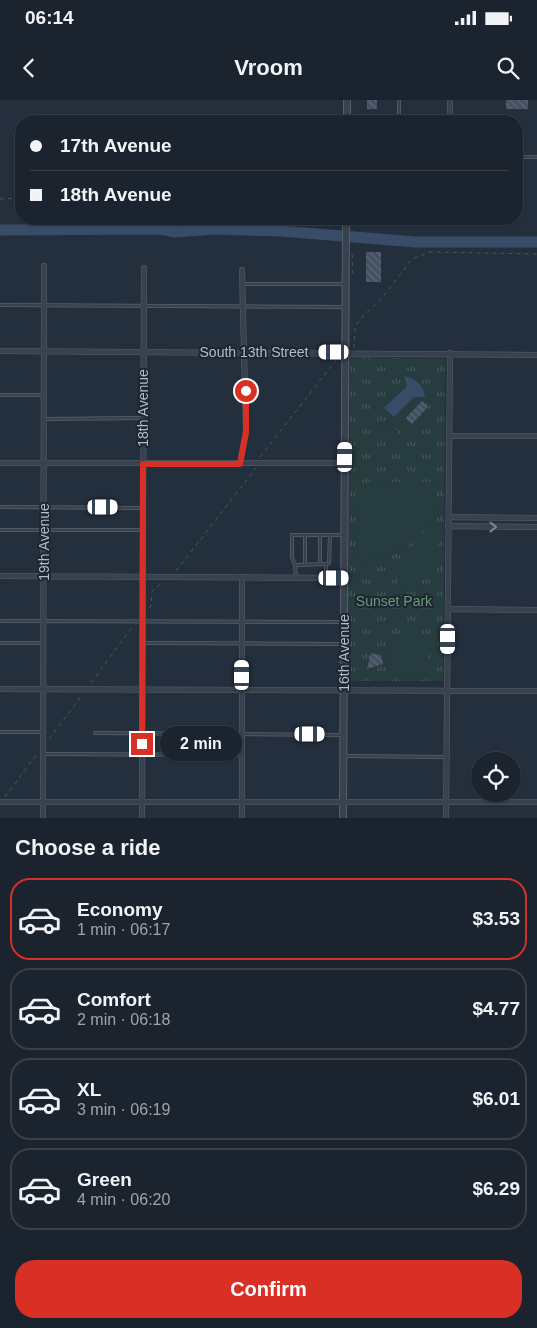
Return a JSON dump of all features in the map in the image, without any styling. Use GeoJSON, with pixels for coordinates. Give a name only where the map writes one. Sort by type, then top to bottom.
{"type":"FeatureCollection","features":[{"type":"Feature","properties":{"kind":"street"},"geometry":{"type":"LineString","coordinates":[[347,100],[347,115]]}},
{"type":"Feature","properties":{"kind":"street"},"geometry":{"type":"LineString","coordinates":[[450,100],[450,115]]}},
{"type":"Feature","properties":{"kind":"street","name":"16th Avenue"},"geometry":{"type":"LineString","coordinates":[[343,818],[346,225]]}},
{"type":"Feature","properties":{"kind":"street","name":"19th Avenue"},"geometry":{"type":"LineString","coordinates":[[43,818],[44,266]]}},
{"type":"Feature","properties":{"kind":"street","name":"18th Avenue"},"geometry":{"type":"LineString","coordinates":[[142,818],[144,268]]}},
{"type":"Feature","properties":{"kind":"street"},"geometry":{"type":"LineString","coordinates":[[240,464],[246,432],[242,270]]}},
{"type":"Feature","properties":{"kind":"street","name":"South 13th Street"},"geometry":{"type":"LineString","coordinates":[[0,351],[346,352],[537,355]]}},
{"type":"Feature","properties":{"kind":"street"},"geometry":{"type":"LineString","coordinates":[[446,818],[450,353]]}},
{"type":"Feature","properties":{"kind":"street"},"geometry":{"type":"LineString","coordinates":[[449,436],[537,436]]}},
{"type":"Feature","properties":{"kind":"street"},"geometry":{"type":"LineString","coordinates":[[0,463],[345,463]]}},
{"type":"Feature","properties":{"kind":"street"},"geometry":{"type":"LineString","coordinates":[[448,517],[537,518]]}},
{"type":"Feature","properties":{"kind":"street"},"geometry":{"type":"LineString","coordinates":[[448,526],[537,527]]}},
{"type":"Feature","properties":{"kind":"street"},"geometry":{"type":"LineString","coordinates":[[0,576],[344,578]]}},
{"type":"Feature","properties":{"kind":"street"},"geometry":{"type":"LineString","coordinates":[[242,578],[242,818]]}},
{"type":"Feature","properties":{"kind":"street"},"geometry":{"type":"LineString","coordinates":[[448,609],[537,610]]}},
{"type":"Feature","properties":{"kind":"street"},"geometry":{"type":"LineString","coordinates":[[0,689],[537,691]]}},
{"type":"Feature","properties":{"kind":"street"},"geometry":{"type":"LineString","coordinates":[[0,802],[537,802]]}},
{"type":"Feature","properties":{"kind":"lane"},"geometry":{"type":"LineString","coordinates":[[399,100],[399,115]]}},
{"type":"Feature","properties":{"kind":"lane"},"geometry":{"type":"LineString","coordinates":[[523,157],[537,157]]}},
{"type":"Feature","properties":{"kind":"lane"},"geometry":{"type":"LineString","coordinates":[[242,284],[346,284]]}},
{"type":"Feature","properties":{"kind":"lane"},"geometry":{"type":"LineString","coordinates":[[0,305],[346,307]]}},
{"type":"Feature","properties":{"kind":"lane"},"geometry":{"type":"LineString","coordinates":[[0,395],[44,395]]}},
{"type":"Feature","properties":{"kind":"lane"},"geometry":{"type":"LineString","coordinates":[[44,418],[143,418]]}},
{"type":"Feature","properties":{"kind":"lane"},"geometry":{"type":"LineString","coordinates":[[0,507],[143,508]]}},
{"type":"Feature","properties":{"kind":"lane"},"geometry":{"type":"LineString","coordinates":[[0,530],[143,530]]}},
{"type":"Feature","properties":{"kind":"lane"},"geometry":{"type":"LineString","coordinates":[[296,578],[295,565],[292,558],[292,535],[345,535]]}},
{"type":"Feature","properties":{"kind":"lane"},"geometry":{"type":"LineString","coordinates":[[305,535],[305,565]]}},
{"type":"Feature","properties":{"kind":"lane"},"geometry":{"type":"LineString","coordinates":[[320,535],[320,564]]}},
{"type":"Feature","properties":{"kind":"lane"},"geometry":{"type":"LineString","coordinates":[[326,578],[330,535]]}},
{"type":"Feature","properties":{"kind":"lane"},"geometry":{"type":"LineString","coordinates":[[295,565],[327,564]]}},
{"type":"Feature","properties":{"kind":"lane"},"geometry":{"type":"LineString","coordinates":[[0,621],[344,622]]}},
{"type":"Feature","properties":{"kind":"lane"},"geometry":{"type":"LineString","coordinates":[[0,643],[43,644]]}},
{"type":"Feature","properties":{"kind":"lane"},"geometry":{"type":"LineString","coordinates":[[143,643],[344,644]]}},
{"type":"Feature","properties":{"kind":"lane"},"geometry":{"type":"LineString","coordinates":[[0,732],[43,732]]}},
{"type":"Feature","properties":{"kind":"lane"},"geometry":{"type":"LineString","coordinates":[[95,733],[343,734]]}},
{"type":"Feature","properties":{"kind":"lane"},"geometry":{"type":"LineString","coordinates":[[43,754],[242,756]]}},
{"type":"Feature","properties":{"kind":"lane"},"geometry":{"type":"LineString","coordinates":[[343,756],[446,756]]}},
{"type":"Feature","properties":{"kind":"path"},"geometry":{"type":"LineString","coordinates":[[0,199],[15,198]]}},
{"type":"Feature","properties":{"kind":"path"},"geometry":{"type":"LineString","coordinates":[[354,343],[355,327],[361,318],[382,298],[412,259],[420,255],[446,252],[537,254]]}},
{"type":"Feature","properties":{"kind":"path"},"geometry":{"type":"LineString","coordinates":[[143,610],[151,606],[152,593],[155,587],[171,577],[235,492],[253,474],[264,450],[282,430],[337,358]]}},
{"type":"Feature","properties":{"kind":"path"},"geometry":{"type":"LineString","coordinates":[[86,689],[135,622]]}},
{"type":"Feature","properties":{"kind":"green space","name":"Sunset Park"},"geometry":{"type":"Polygon","coordinates":[[[350,357],[445,359],[443,681],[344,681],[344,585],[349,578],[350,357]]]}},
{"type":"Feature","properties":{"kind":"green space"},"geometry":{"type":"Polygon","coordinates":[[[378,429],[398,430],[398,440],[378,440],[378,429]]]}},
{"type":"Feature","properties":{"kind":"green space"},"geometry":{"type":"Polygon","coordinates":[[[437,482],[431,516],[424,529],[415,540],[403,549],[373,559],[355,561],[359,488],[364,483],[437,482]]]}},
{"type":"Feature","properties":{"kind":"green space"},"geometry":{"type":"Polygon","coordinates":[[[430,524],[438,524],[438,559],[414,559],[414,544],[430,524]]]}},
{"type":"Feature","properties":{"kind":"green space"},"geometry":{"type":"Polygon","coordinates":[[[397,563],[420,563],[420,574],[397,574],[397,563]]]}},
{"type":"Feature","properties":{"kind":"green space"},"geometry":{"type":"Polygon","coordinates":[[[397,576],[420,576],[419,587],[397,586],[397,576]]]}},
{"type":"Feature","properties":{"kind":"green space"},"geometry":{"type":"Polygon","coordinates":[[[392,638],[428,638],[428,676],[391,675],[392,638]]]}},
{"type":"Feature","properties":{"kind":"water"},"geometry":{"type":"Polygon","coordinates":[[[404,376],[419,383],[425,397],[414,397],[394,417],[384,408],[407,386],[404,376]]]}},
{"type":"Feature","properties":{"kind":"building"},"geometry":{"type":"Polygon","coordinates":[[[367,100],[377,100],[377,109],[367,109],[367,100]]]}},
{"type":"Feature","properties":{"kind":"building"},"geometry":{"type":"Polygon","coordinates":[[[506,100],[528,100],[528,109],[506,109],[506,100]]]}},
{"type":"Feature","properties":{"kind":"building"},"geometry":{"type":"Polygon","coordinates":[[[366,252],[381,252],[381,282],[366,282],[366,252]]]}},
{"type":"Feature","properties":{"kind":"building"},"geometry":{"type":"Polygon","coordinates":[[[422,401],[428,407],[412,424],[406,418],[422,401]]]}},
{"type":"Feature","properties":{"kind":"building"},"geometry":{"type":"Polygon","coordinates":[[[371,653],[381,655],[383,664],[367,669],[371,653]]]}},
{"type":"Feature","properties":{"kind":"waterway"},"geometry":{"type":"LineString","coordinates":[[0,230],[161,229],[175,232],[214,229],[281,231],[415,242],[537,242]]}},
{"type":"Feature","properties":{"kind":"route"},"geometry":{"type":"LineString","coordinates":[[142,744],[143,464],[240,464],[246,432],[246,391]]}}]}
